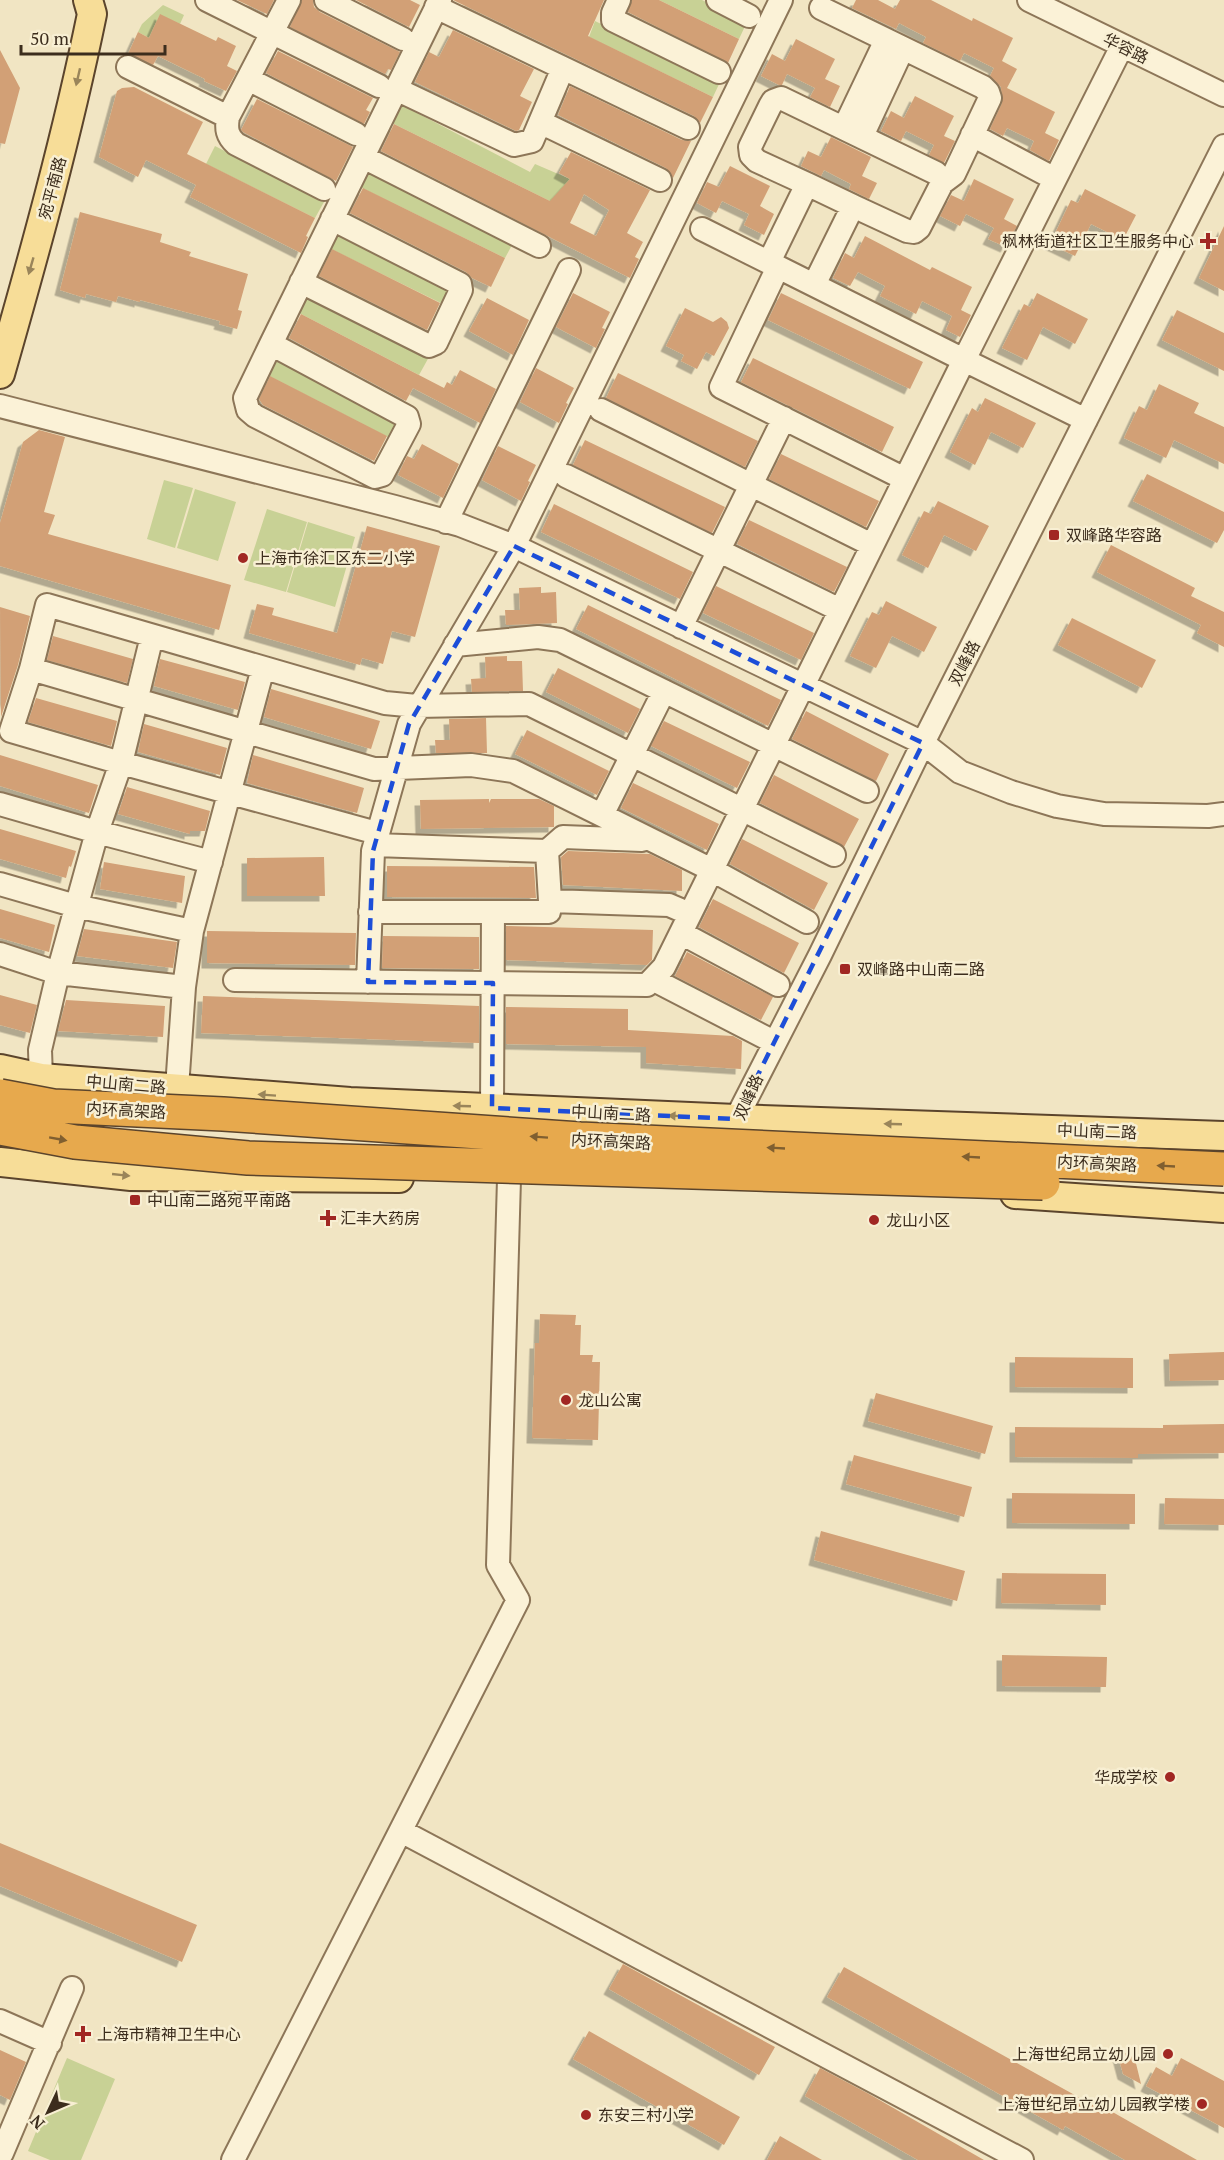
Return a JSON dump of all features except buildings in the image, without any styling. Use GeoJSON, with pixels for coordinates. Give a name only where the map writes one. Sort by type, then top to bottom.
{"type":"FeatureCollection","features":[{"type":"Feature","properties":{"kind":"highway","name":"内环高架路"},"geometry":{"type":"LineString","coordinates":[[0,1096],[53,1106],[223,1114],[580,1139],[1224,1169]]}},
{"type":"Feature","properties":{"kind":"highway","name":"内环高架路"},"geometry":{"type":"LineString","coordinates":[[0,1128],[75,1142],[248,1158],[1224,1190]]}},
{"type":"Feature","properties":{"kind":"main road","name":"宛平南路"},"geometry":{"type":"LineString","coordinates":[[0,374],[68,123],[92,14],[88,0]]}},
{"type":"Feature","properties":{"kind":"main road","name":"中山南二路"},"geometry":{"type":"LineString","coordinates":[[0,1069],[41,1078],[350,1102],[736,1119],[1224,1136]]}},
{"type":"Feature","properties":{"kind":"main road"},"geometry":{"type":"LineString","coordinates":[[0,1162],[131,1176],[508,1179],[789,1190],[964,1190],[1224,1208]]}},
{"type":"Feature","properties":{"kind":"street"},"geometry":{"type":"LineString","coordinates":[[207,0],[514,146],[532,141],[564,68]]}},
{"type":"Feature","properties":{"kind":"street"},"geometry":{"type":"LineString","coordinates":[[289,0],[228,117],[226,127],[228,137],[236,144],[324,189]]}},
{"type":"Feature","properties":{"kind":"street"},"geometry":{"type":"LineString","coordinates":[[326,0],[403,39]]}},
{"type":"Feature","properties":{"kind":"street"},"geometry":{"type":"LineString","coordinates":[[619,0],[613,13],[613,20],[719,72]]}},
{"type":"Feature","properties":{"kind":"street"},"geometry":{"type":"LineString","coordinates":[[718,0],[749,16]]}},
{"type":"Feature","properties":{"kind":"street"},"geometry":{"type":"LineString","coordinates":[[368,982],[370,912],[376,839],[409,724],[417,706],[514,546],[781,0]]}},
{"type":"Feature","properties":{"kind":"street","name":"华容路"},"geometry":{"type":"LineString","coordinates":[[1029,0],[1224,95]]}},
{"type":"Feature","properties":{"kind":"street"},"geometry":{"type":"LineString","coordinates":[[271,344],[407,417],[409,424],[382,475],[375,477],[255,416],[248,410],[245,398],[271,344],[302,282],[332,219],[363,157],[388,88],[438,3],[688,128]]}},
{"type":"Feature","properties":{"kind":"street"},"geometry":{"type":"LineString","coordinates":[[821,8],[983,87],[988,92],[990,98],[954,174],[942,183],[919,228],[914,232],[907,231],[757,161],[751,155],[750,147],[770,106],[773,101],[781,98],[936,172],[942,183]]}},
{"type":"Feature","properties":{"kind":"street"},"geometry":{"type":"LineString","coordinates":[[853,132],[895,44]]}},
{"type":"Feature","properties":{"kind":"street"},"geometry":{"type":"LineString","coordinates":[[235,980],[647,985],[654,980],[664,967],[686,924],[840,609],[1122,46]]}},
{"type":"Feature","properties":{"kind":"street"},"geometry":{"type":"LineString","coordinates":[[128,67],[228,117]]}},
{"type":"Feature","properties":{"kind":"street"},"geometry":{"type":"LineString","coordinates":[[248,79],[356,134]]}},
{"type":"Feature","properties":{"kind":"street"},"geometry":{"type":"LineString","coordinates":[[540,122],[660,180]]}},
{"type":"Feature","properties":{"kind":"street"},"geometry":{"type":"LineString","coordinates":[[972,135],[1055,179]]}},
{"type":"Feature","properties":{"kind":"street","name":"双峰路"},"geometry":{"type":"LineString","coordinates":[[724,1186],[736,1119],[820,956],[923,743],[1224,146]]}},
{"type":"Feature","properties":{"kind":"street"},"geometry":{"type":"LineString","coordinates":[[363,157],[539,246]]}},
{"type":"Feature","properties":{"kind":"street"},"geometry":{"type":"LineString","coordinates":[[807,184],[721,387],[905,479]]}},
{"type":"Feature","properties":{"kind":"street"},"geometry":{"type":"LineString","coordinates":[[814,285],[853,206]]}},
{"type":"Feature","properties":{"kind":"street"},"geometry":{"type":"LineString","coordinates":[[302,282],[429,346],[436,343],[461,290],[460,284],[332,219]]}},
{"type":"Feature","properties":{"kind":"street"},"geometry":{"type":"LineString","coordinates":[[702,229],[1086,420]]}},
{"type":"Feature","properties":{"kind":"street"},"geometry":{"type":"LineString","coordinates":[[446,522],[569,270]]}},
{"type":"Feature","properties":{"kind":"street"},"geometry":{"type":"LineString","coordinates":[[0,406],[446,522],[514,546],[923,743],[960,772],[1011,792],[1057,806],[1104,814],[1216,815]]}},
{"type":"Feature","properties":{"kind":"street"},"geometry":{"type":"LineString","coordinates":[[601,410],[872,545]]}},
{"type":"Feature","properties":{"kind":"street"},"geometry":{"type":"LineString","coordinates":[[681,627],[784,418]]}},
{"type":"Feature","properties":{"kind":"street"},"geometry":{"type":"LineString","coordinates":[[566,476],[840,609]]}},
{"type":"Feature","properties":{"kind":"street"},"geometry":{"type":"LineString","coordinates":[[651,840],[555,844],[376,839],[6,729],[31,669],[47,605],[368,699],[417,706],[529,704],[834,855]]}},
{"type":"Feature","properties":{"kind":"street"},"geometry":{"type":"LineString","coordinates":[[41,1078],[40,1050],[58,973],[97,832],[120,763],[152,636]]}},
{"type":"Feature","properties":{"kind":"street"},"geometry":{"type":"LineString","coordinates":[[455,645],[538,637],[560,640],[867,791]]}},
{"type":"Feature","properties":{"kind":"street"},"geometry":{"type":"LineString","coordinates":[[177,1088],[184,987],[192,931],[263,668]]}},
{"type":"Feature","properties":{"kind":"street"},"geometry":{"type":"LineString","coordinates":[[31,669],[374,769],[471,765],[513,771],[712,870],[807,922]]}},
{"type":"Feature","properties":{"kind":"street"},"geometry":{"type":"LineString","coordinates":[[602,815],[664,691]]}},
{"type":"Feature","properties":{"kind":"street"},"geometry":{"type":"LineString","coordinates":[[370,912],[549,912],[555,844],[563,796]]}},
{"type":"Feature","properties":{"kind":"street"},"geometry":{"type":"LineString","coordinates":[[0,804],[211,862]]}},
{"type":"Feature","properties":{"kind":"street"},"geometry":{"type":"LineString","coordinates":[[0,884],[76,906],[192,931]]}},
{"type":"Feature","properties":{"kind":"street"},"geometry":{"type":"LineString","coordinates":[[550,901],[669,905],[686,924],[778,985]]}},
{"type":"Feature","properties":{"kind":"street"},"geometry":{"type":"LineString","coordinates":[[492,1108],[493,912]]}},
{"type":"Feature","properties":{"kind":"street"},"geometry":{"type":"LineString","coordinates":[[0,954],[58,973],[184,987]]}},
{"type":"Feature","properties":{"kind":"street"},"geometry":{"type":"LineString","coordinates":[[654,980],[774,1042]]}},
{"type":"Feature","properties":{"kind":"street"},"geometry":{"type":"LineString","coordinates":[[233,2160],[518,1600],[498,1565],[508,1179]]}},
{"type":"Feature","properties":{"kind":"street"},"geometry":{"type":"LineString","coordinates":[[401,1831],[1022,2160]]}},
{"type":"Feature","properties":{"kind":"street"},"geometry":{"type":"LineString","coordinates":[[7,2155],[72,1988]]}},
{"type":"Feature","properties":{"kind":"street"},"geometry":{"type":"LineString","coordinates":[[0,2021],[50,2043]]}},
{"type":"Feature","properties":{"kind":"highlighted area"},"geometry":{"type":"Polygon","coordinates":[[[514,546],[923,743],[736,1119],[492,1108],[493,983],[368,982],[373,851],[409,724],[514,546]]]}},
{"type":"Feature","properties":{"kind":"green space"},"geometry":{"type":"Polygon","coordinates":[[[659,0],[702,0],[747,22],[739,39],[659,0]]]}},
{"type":"Feature","properties":{"kind":"green space"},"geometry":{"type":"Polygon","coordinates":[[[163,5],[184,15],[180,24],[160,15],[149,38],[138,32],[142,24],[163,5]]]}},
{"type":"Feature","properties":{"kind":"green space"},"geometry":{"type":"Polygon","coordinates":[[[595,21],[720,82],[713,97],[589,37],[595,21]]]}},
{"type":"Feature","properties":{"kind":"green space"},"geometry":{"type":"Polygon","coordinates":[[[400,104],[530,172],[535,164],[570,179],[566,184],[574,213],[390,122],[400,104]]]}},
{"type":"Feature","properties":{"kind":"green space"},"geometry":{"type":"Polygon","coordinates":[[[215,146],[324,202],[315,218],[206,164],[215,146]]]}},
{"type":"Feature","properties":{"kind":"green space"},"geometry":{"type":"Polygon","coordinates":[[[369,169],[513,243],[505,258],[360,187],[369,169]]]}},
{"type":"Feature","properties":{"kind":"green space"},"geometry":{"type":"Polygon","coordinates":[[[336,231],[451,289],[445,305],[329,248],[336,231]]]}},
{"type":"Feature","properties":{"kind":"green space"},"geometry":{"type":"Polygon","coordinates":[[[308,295],[429,357],[419,375],[299,313],[308,295]]]}},
{"type":"Feature","properties":{"kind":"green space"},"geometry":{"type":"Polygon","coordinates":[[[278,358],[398,421],[390,438],[269,376],[278,358]]]}},
{"type":"Feature","properties":{"kind":"green space"},"geometry":{"type":"Polygon","coordinates":[[[164,480],[193,488],[175,548],[147,539],[164,480]]]}},
{"type":"Feature","properties":{"kind":"green space"},"geometry":{"type":"Polygon","coordinates":[[[195,489],[236,502],[218,561],[177,548],[195,489]]]}},
{"type":"Feature","properties":{"kind":"green space"},"geometry":{"type":"Polygon","coordinates":[[[267,509],[307,522],[286,592],[244,580],[267,509]]]}},
{"type":"Feature","properties":{"kind":"green space"},"geometry":{"type":"Polygon","coordinates":[[[308,522],[355,537],[335,607],[287,592],[308,522]]]}},
{"type":"Feature","properties":{"kind":"green space"},"geometry":{"type":"Polygon","coordinates":[[[67,2058],[115,2079],[81,2160],[50,2160],[28,2151],[67,2058]]]}},
{"type":"Feature","properties":{"kind":"place","name":"枫林街道社区卫生服务中心"},"geometry":{"type":"Point","coordinates":[1208,241]}},
{"type":"Feature","properties":{"kind":"place","name":"双峰路华容路"},"geometry":{"type":"Point","coordinates":[1054,535]}},
{"type":"Feature","properties":{"kind":"place","name":"上海市徐汇区东二小学"},"geometry":{"type":"Point","coordinates":[243,558]}},
{"type":"Feature","properties":{"kind":"place","name":"双峰路中山南二路"},"geometry":{"type":"Point","coordinates":[845,969]}},
{"type":"Feature","properties":{"kind":"place","name":"中山南二路宛平南路"},"geometry":{"type":"Point","coordinates":[135,1200]}},
{"type":"Feature","properties":{"kind":"place","name":"汇丰大药房"},"geometry":{"type":"Point","coordinates":[328,1218]}},
{"type":"Feature","properties":{"kind":"place","name":"龙山小区"},"geometry":{"type":"Point","coordinates":[874,1220]}},
{"type":"Feature","properties":{"kind":"place","name":"龙山公寓"},"geometry":{"type":"Point","coordinates":[566,1400]}},
{"type":"Feature","properties":{"kind":"place","name":"华成学校"},"geometry":{"type":"Point","coordinates":[1170,1777]}},
{"type":"Feature","properties":{"kind":"place","name":"上海市精神卫生中心"},"geometry":{"type":"Point","coordinates":[83,2034]}},
{"type":"Feature","properties":{"kind":"place","name":"上海世纪昂立幼儿园"},"geometry":{"type":"Point","coordinates":[1168,2054]}},
{"type":"Feature","properties":{"kind":"place","name":"上海世纪昂立幼儿园教学楼"},"geometry":{"type":"Point","coordinates":[1202,2104]}},
{"type":"Feature","properties":{"kind":"place","name":"东安三村小学"},"geometry":{"type":"Point","coordinates":[586,2115]}}]}
